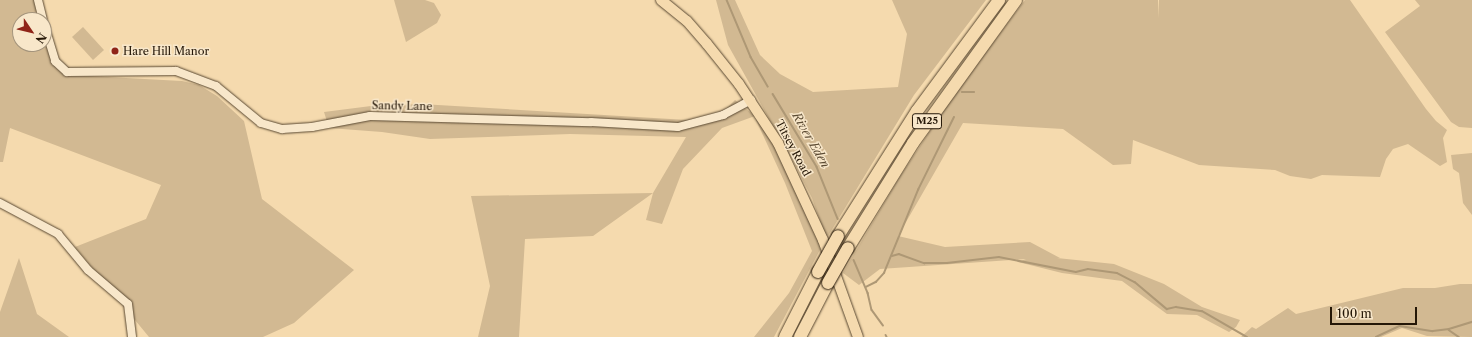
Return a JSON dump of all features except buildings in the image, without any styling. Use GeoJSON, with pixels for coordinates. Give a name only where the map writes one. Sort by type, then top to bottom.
{"type":"FeatureCollection","features":[{"type":"Feature","properties":{"kind":"highway","name":"M25"},"geometry":{"type":"LineString","coordinates":[[785,337],[838,236],[917,111],[999,0]]}},
{"type":"Feature","properties":{"kind":"highway","name":"M25"},"geometry":{"type":"LineString","coordinates":[[800,337],[848,248],[913,142],[1016,0]]}},
{"type":"Feature","properties":{"kind":"main road","name":"Titsey Road"},"geometry":{"type":"LineString","coordinates":[[660,0],[687,21],[707,44],[751,100],[778,143],[805,196],[858,337]]}},
{"type":"Feature","properties":{"kind":"street"},"geometry":{"type":"LineString","coordinates":[[38,0],[41,12]]}},
{"type":"Feature","properties":{"kind":"street","name":"Sandy Lane"},"geometry":{"type":"LineString","coordinates":[[52,50],[55,60],[67,72],[176,71],[216,86],[260,123],[282,129],[312,127],[370,116],[591,122],[678,127],[723,115],[751,100]]}},
{"type":"Feature","properties":{"kind":"street"},"geometry":{"type":"LineString","coordinates":[[0,203],[58,234],[88,270],[128,304],[132,337]]}},
{"type":"Feature","properties":{"kind":"shaded area"},"geometry":{"type":"Polygon","coordinates":[[[0,0],[36,0],[39,12],[12,12],[12,52],[52,52],[68,67],[70,75],[182,81],[199,85],[217,96],[244,121],[262,199],[354,270],[294,323],[263,337],[149,337],[75,247],[146,219],[161,185],[10,128],[3,162],[0,162],[0,0]]]}},
{"type":"Feature","properties":{"kind":"shaded area"},"geometry":{"type":"Polygon","coordinates":[[[394,0],[425,0],[434,3],[441,15],[437,23],[406,42],[394,0]]]}},
{"type":"Feature","properties":{"kind":"shaded area"},"geometry":{"type":"Polygon","coordinates":[[[716,0],[735,0],[760,55],[780,74],[813,92],[898,87],[907,34],[892,0],[986,0],[914,95],[828,236],[825,235],[812,198],[795,165],[728,45],[716,0]]]}},
{"type":"Feature","properties":{"kind":"shaded area"},"geometry":{"type":"Polygon","coordinates":[[[1025,0],[1158,0],[1158,18],[1159,0],[1350,0],[1426,109],[1436,121],[1447,130],[1443,138],[1447,162],[1440,166],[1408,144],[1393,149],[1386,159],[1380,177],[1322,175],[1311,179],[1290,176],[1275,170],[1199,165],[1133,140],[1131,164],[1113,165],[1063,129],[963,123],[898,236],[945,247],[1030,242],[1060,258],[1057,258],[1114,264],[1164,284],[1202,307],[1240,320],[1236,327],[1229,332],[1197,315],[1167,314],[1122,281],[1062,273],[1018,262],[1026,259],[880,269],[859,285],[843,273],[847,266],[899,178],[955,93],[1025,0]]]}},
{"type":"Feature","properties":{"kind":"shaded area"},"geometry":{"type":"Polygon","coordinates":[[[1415,0],[1472,0],[1472,128],[1459,127],[1451,122],[1385,32],[1420,6],[1415,0]]]}},
{"type":"Feature","properties":{"kind":"shaded area"},"geometry":{"type":"Polygon","coordinates":[[[83,27],[104,50],[93,60],[72,37],[83,27]]]}},
{"type":"Feature","properties":{"kind":"shaded area"},"geometry":{"type":"Polygon","coordinates":[[[735,100],[755,116],[722,128],[683,169],[662,224],[646,220],[653,193],[686,137],[570,134],[430,139],[382,132],[329,128],[324,112],[371,106],[421,104],[687,120],[721,114],[735,100]]]}},
{"type":"Feature","properties":{"kind":"shaded area"},"geometry":{"type":"Polygon","coordinates":[[[758,116],[774,144],[821,248],[774,337],[754,337],[789,293],[812,251],[785,183],[756,120],[758,116]]]}},
{"type":"Feature","properties":{"kind":"shaded area"},"geometry":{"type":"Polygon","coordinates":[[[1472,153],[1472,215],[1463,203],[1459,173],[1453,169],[1451,155],[1472,153]]]}},
{"type":"Feature","properties":{"kind":"shaded area"},"geometry":{"type":"Polygon","coordinates":[[[653,193],[593,236],[525,239],[519,337],[478,337],[490,286],[471,196],[653,193]]]}},
{"type":"Feature","properties":{"kind":"shaded area"},"geometry":{"type":"Polygon","coordinates":[[[19,258],[37,314],[69,337],[0,337],[0,312],[19,258]]]}},
{"type":"Feature","properties":{"kind":"shaded area"},"geometry":{"type":"Polygon","coordinates":[[[1460,284],[1472,284],[1472,337],[1427,336],[1402,328],[1381,337],[1241,337],[1252,327],[1256,329],[1288,308],[1296,314],[1403,288],[1435,288],[1460,284]]]}},
{"type":"Feature","properties":{"kind":"waterway","name":"River Eden"},"geometry":{"type":"LineString","coordinates":[[727,0],[751,57],[768,86]]}},
{"type":"Feature","properties":{"kind":"waterway"},"geometry":{"type":"LineString","coordinates":[[962,92],[974,92]]}},
{"type":"Feature","properties":{"kind":"waterway","name":"River Eden"},"geometry":{"type":"LineString","coordinates":[[773,94],[817,167],[838,219]]}},
{"type":"Feature","properties":{"kind":"waterway"},"geometry":{"type":"LineString","coordinates":[[866,287],[876,282],[884,273],[918,190],[954,117]]}},
{"type":"Feature","properties":{"kind":"waterway"},"geometry":{"type":"LineString","coordinates":[[892,256],[899,254],[924,263],[947,263],[999,257],[1076,272],[1088,269],[1117,273],[1135,282],[1167,309],[1176,307],[1202,311],[1247,337]]}},
{"type":"Feature","properties":{"kind":"waterway","name":"River Eden"},"geometry":{"type":"LineString","coordinates":[[854,260],[868,293],[872,310],[883,325]]}},
{"type":"Feature","properties":{"kind":"waterway"},"geometry":{"type":"LineString","coordinates":[[1376,337],[1400,326],[1433,331],[1449,329],[1472,322]]}},
{"type":"Feature","properties":{"kind":"waterway"},"geometry":{"type":"LineString","coordinates":[[1449,330],[1459,337]]}},
{"type":"Feature","properties":{"kind":"place","name":"Hare Hill Manor"},"geometry":{"type":"Point","coordinates":[115,51]}}]}
